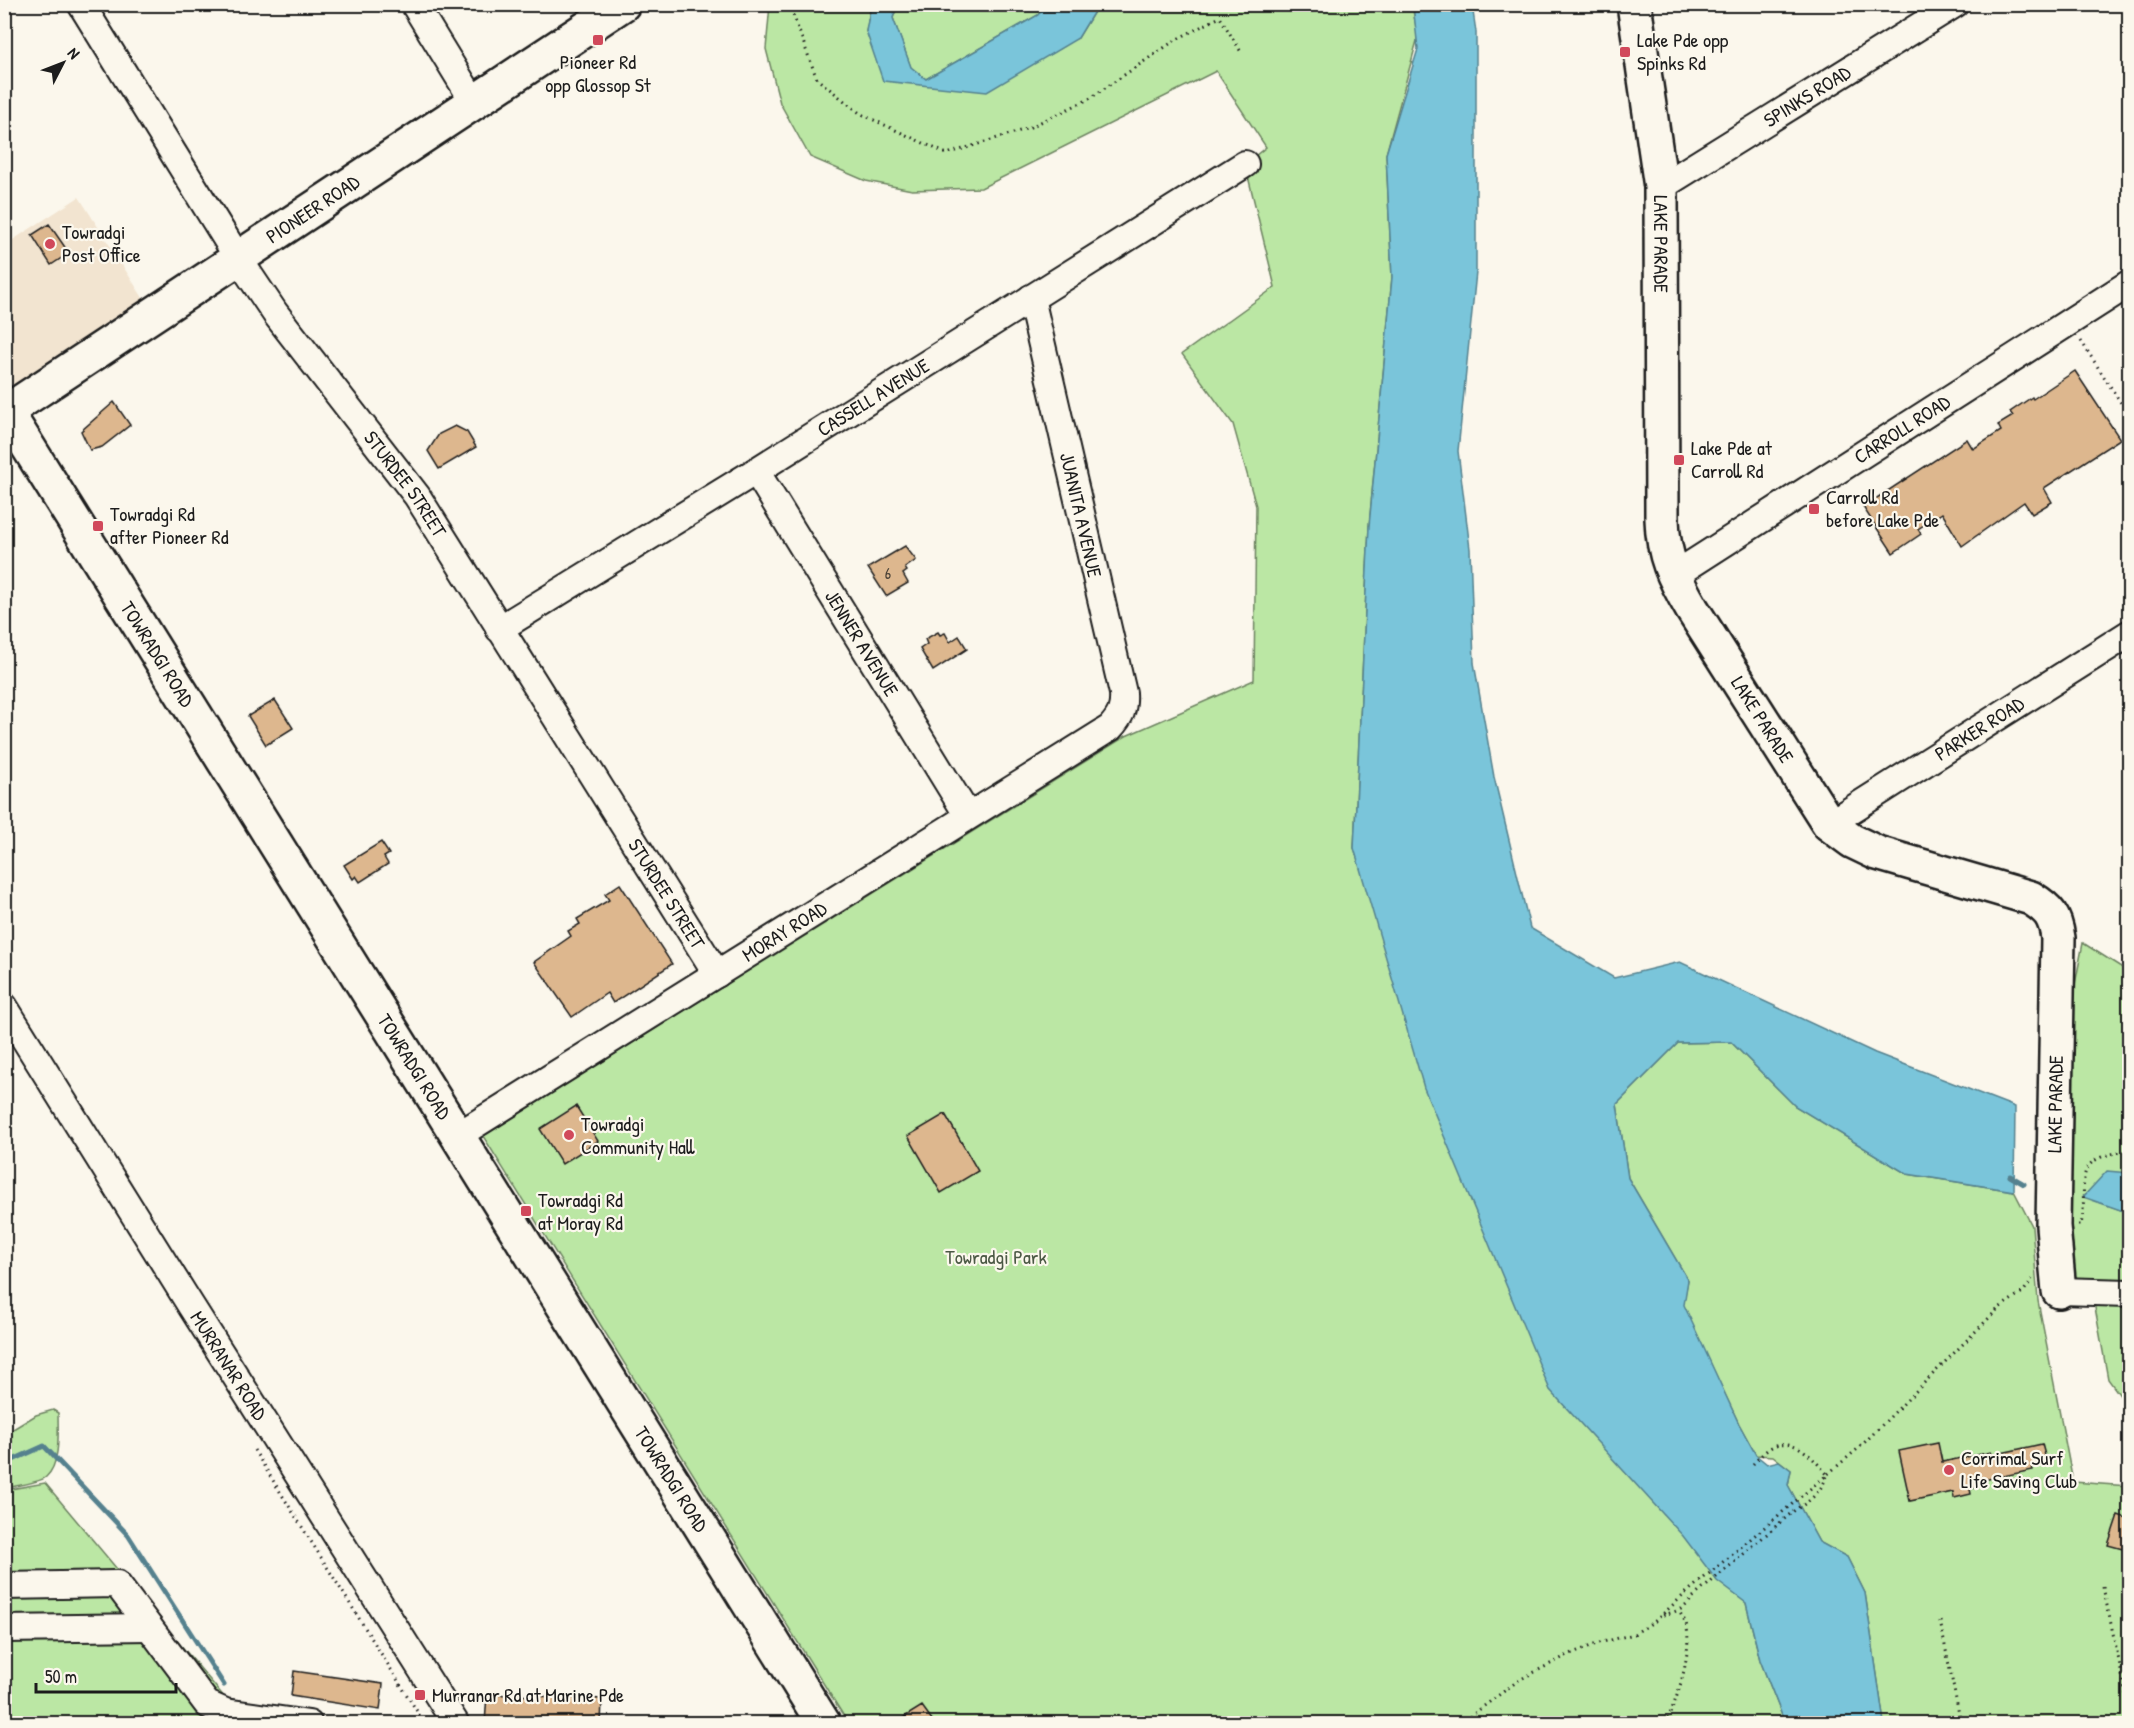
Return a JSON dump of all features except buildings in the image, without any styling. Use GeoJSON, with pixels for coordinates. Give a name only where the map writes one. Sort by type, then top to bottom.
{"type":"FeatureCollection","features":[{"type":"Feature","properties":{"kind":"main road","name":"PIONEER ROAD"},"geometry":{"type":"LineString","coordinates":[[5,411],[623,4]]}},
{"type":"Feature","properties":{"kind":"main road","name":"LAKE PARADE"},"geometry":{"type":"LineString","coordinates":[[1634,4],[1661,187],[1662,519],[1665,553],[1673,576],[1692,609],[1829,824],[1852,841],[1877,853],[2031,898],[2046,907],[2056,922],[2058,938],[2053,1226],[2046,1286]]}},
{"type":"Feature","properties":{"kind":"main road","name":"TOWRADGI ROAD"},"geometry":{"type":"LineString","coordinates":[[5,411],[824,1724]]}},
{"type":"Feature","properties":{"kind":"street","name":"STURDEE STREET"},"geometry":{"type":"LineString","coordinates":[[81,4],[238,258],[305,354],[417,496],[717,974]]}},
{"type":"Feature","properties":{"kind":"street"},"geometry":{"type":"LineString","coordinates":[[414,4],[474,102]]}},
{"type":"Feature","properties":{"kind":"street","name":"SPINKS ROAD"},"geometry":{"type":"LineString","coordinates":[[1661,187],[1955,4]]}},
{"type":"Feature","properties":{"kind":"street","name":"CASSELL AVENUE"},"geometry":{"type":"LineString","coordinates":[[499,629],[756,471],[1245,164]]}},
{"type":"Feature","properties":{"kind":"street","name":"CARROLL ROAD"},"geometry":{"type":"LineString","coordinates":[[1673,576],[2130,283]]}},
{"type":"Feature","properties":{"kind":"street","name":"JUANITA AVENUE"},"geometry":{"type":"LineString","coordinates":[[1031,298],[1123,693],[1124,707],[1119,718],[1110,728]]}},
{"type":"Feature","properties":{"kind":"street","name":"JENNER AVENUE"},"geometry":{"type":"LineString","coordinates":[[756,471],[968,816]]}},
{"type":"Feature","properties":{"kind":"street","name":"PARKER ROAD"},"geometry":{"type":"LineString","coordinates":[[1829,824],[2130,633]]}},
{"type":"Feature","properties":{"kind":"street","name":"MORAY ROAD"},"geometry":{"type":"LineString","coordinates":[[457,1136],[1110,728]]}},
{"type":"Feature","properties":{"kind":"street","name":"MURRANAR ROAD"},"geometry":{"type":"LineString","coordinates":[[4,1006],[456,1724]]}},
{"type":"Feature","properties":{"kind":"street"},"geometry":{"type":"LineString","coordinates":[[2046,1286],[2130,1293]]}},
{"type":"Feature","properties":{"kind":"street"},"geometry":{"type":"LineString","coordinates":[[4,1586],[117,1584],[207,1704],[225,1712],[309,1724]]}},
{"type":"Feature","properties":{"kind":"street"},"geometry":{"type":"LineString","coordinates":[[4,1629],[149,1627]]}},
{"type":"Feature","properties":{"kind":"path"},"geometry":{"type":"LineString","coordinates":[[789,4],[818,79],[861,114],[947,154],[1026,129],[1089,99],[1178,39],[1220,17],[1241,52]]}},
{"type":"Feature","properties":{"kind":"path"},"geometry":{"type":"LineString","coordinates":[[2069,321],[2130,417]]}},
{"type":"Feature","properties":{"kind":"path"},"geometry":{"type":"LineString","coordinates":[[2072,1226],[2081,1225],[2084,1175],[2092,1161],[2104,1155],[2130,1151]]}},
{"type":"Feature","properties":{"kind":"path"},"geometry":{"type":"LineString","coordinates":[[1460,1724],[1519,1680],[1580,1651],[1634,1634],[1662,1615],[1860,1447],[1999,1308],[2024,1291],[2046,1286]]}},
{"type":"Feature","properties":{"kind":"path"},"geometry":{"type":"LineString","coordinates":[[1753,1464],[1776,1445],[1790,1445],[1802,1448],[1827,1474]]}},
{"type":"Feature","properties":{"kind":"path"},"geometry":{"type":"LineString","coordinates":[[1662,1615],[1678,1611],[1688,1605],[1691,1599],[1796,1509],[1808,1503],[1823,1486],[1827,1474]]}},
{"type":"Feature","properties":{"kind":"path"},"geometry":{"type":"LineString","coordinates":[[2103,1587],[2130,1712]]}},
{"type":"Feature","properties":{"kind":"path"},"geometry":{"type":"LineString","coordinates":[[1667,1723],[1683,1678],[1687,1640],[1686,1623],[1678,1611]]}},
{"type":"Feature","properties":{"kind":"path"},"geometry":{"type":"LineString","coordinates":[[1940,1621],[1961,1724]]}},
{"type":"Feature","properties":{"kind":"shaded area"},"geometry":{"type":"Polygon","coordinates":[[[79,197],[145,301],[12,386],[5,374],[5,245],[79,197]]]}},
{"type":"Feature","properties":{"kind":"green space","name":"Towradgi Park"},"geometry":{"type":"Polygon","coordinates":[[[770,5],[871,5],[866,32],[930,83],[1078,38],[1098,5],[1412,5],[1418,37],[1386,154],[1392,277],[1369,526],[1354,848],[1746,1603],[1760,1660],[1785,1723],[848,1723],[483,1136],[1126,736],[1254,680],[1256,506],[1233,424],[1182,354],[1275,287],[1245,164],[1266,147],[1216,71],[981,188],[912,190],[866,181],[810,157],[780,103],[766,49],[770,5]]]}},
{"type":"Feature","properties":{"kind":"green space"},"geometry":{"type":"Polygon","coordinates":[[[898,5],[1046,5],[1038,15],[926,79],[911,68],[893,18],[898,5]]]}},
{"type":"Feature","properties":{"kind":"green space"},"geometry":{"type":"Polygon","coordinates":[[[2083,943],[2129,972],[2129,1174],[2083,1196],[2129,1213],[2129,1408],[2108,1379],[2094,1302],[2058,1274],[2073,995],[2083,943]]]}},
{"type":"Feature","properties":{"kind":"green space"},"geometry":{"type":"Polygon","coordinates":[[[1731,1042],[1795,1106],[1907,1174],[2014,1191],[2032,1226],[2038,1301],[2073,1482],[2129,1486],[2129,1723],[1884,1723],[1865,1593],[1847,1557],[1819,1542],[1788,1485],[1791,1470],[1773,1456],[1756,1455],[1683,1305],[1688,1280],[1628,1178],[1617,1104],[1678,1043],[1731,1042]]]}},
{"type":"Feature","properties":{"kind":"green space"},"geometry":{"type":"Polygon","coordinates":[[[53,1410],[58,1413],[58,1438],[51,1471],[38,1481],[5,1488],[5,1434],[36,1415],[53,1410]]]}},
{"type":"Feature","properties":{"kind":"green space"},"geometry":{"type":"Polygon","coordinates":[[[45,1483],[225,1698],[254,1724],[5,1724],[5,1490],[45,1483]]]}},
{"type":"Feature","properties":{"kind":"water"},"geometry":{"type":"Polygon","coordinates":[[[871,5],[897,5],[893,18],[911,67],[926,79],[1038,15],[1046,5],[1098,5],[1078,38],[987,92],[883,81],[866,31],[871,5]]]}},
{"type":"Feature","properties":{"kind":"water"},"geometry":{"type":"Polygon","coordinates":[[[1413,5],[1472,5],[1476,32],[1476,272],[1458,451],[1470,549],[1474,663],[1494,777],[1530,928],[1614,978],[1680,962],[1875,1053],[2015,1107],[2014,1191],[1907,1174],[1795,1106],[1731,1042],[1678,1043],[1617,1104],[1628,1178],[1688,1280],[1684,1305],[1739,1424],[1756,1455],[1767,1464],[1779,1461],[1791,1470],[1788,1485],[1819,1542],[1847,1557],[1865,1593],[1884,1723],[1785,1723],[1760,1660],[1746,1603],[1717,1581],[1683,1536],[1550,1390],[1424,1088],[1354,848],[1369,526],[1392,277],[1386,154],[1418,49],[1413,5]]]}},
{"type":"Feature","properties":{"kind":"water"},"geometry":{"type":"Polygon","coordinates":[[[2107,1171],[2129,1173],[2129,1213],[2083,1197],[2107,1171]]]}},
{"type":"Feature","properties":{"kind":"waterway"},"geometry":{"type":"LineString","coordinates":[[2010,1176],[2024,1184]]}},
{"type":"Feature","properties":{"kind":"waterway"},"geometry":{"type":"LineString","coordinates":[[4,1464],[44,1446],[128,1535],[224,1685]]}},
{"type":"Feature","properties":{"kind":"place","name":"Pioneer Rd opp Glossop St"},"geometry":{"type":"Point","coordinates":[598,40]}},
{"type":"Feature","properties":{"kind":"place","name":"Lake Pde opp Spinks Rd"},"geometry":{"type":"Point","coordinates":[1625,52]}},
{"type":"Feature","properties":{"kind":"place","name":"Towradgi Post Office"},"geometry":{"type":"Point","coordinates":[50,244]}},
{"type":"Feature","properties":{"kind":"place","name":"Lake Pde at Carroll Rd"},"geometry":{"type":"Point","coordinates":[1679,460]}},
{"type":"Feature","properties":{"kind":"place","name":"Carroll Rd before Lake Pde"},"geometry":{"type":"Point","coordinates":[1814,509]}},
{"type":"Feature","properties":{"kind":"place","name":"Towradgi Rd after Pioneer Rd"},"geometry":{"type":"Point","coordinates":[98,526]}},
{"type":"Feature","properties":{"kind":"place","name":"Towradgi Community Hall"},"geometry":{"type":"Point","coordinates":[569,1135]}},
{"type":"Feature","properties":{"kind":"place","name":"Towradgi Rd at Moray Rd"},"geometry":{"type":"Point","coordinates":[526,1211]}},
{"type":"Feature","properties":{"kind":"place","name":"Corrimal Surf Life Saving Club"},"geometry":{"type":"Point","coordinates":[1949,1470]}},
{"type":"Feature","properties":{"kind":"place","name":"Murranar Rd at Marine Pde"},"geometry":{"type":"Point","coordinates":[420,1695]}}]}
